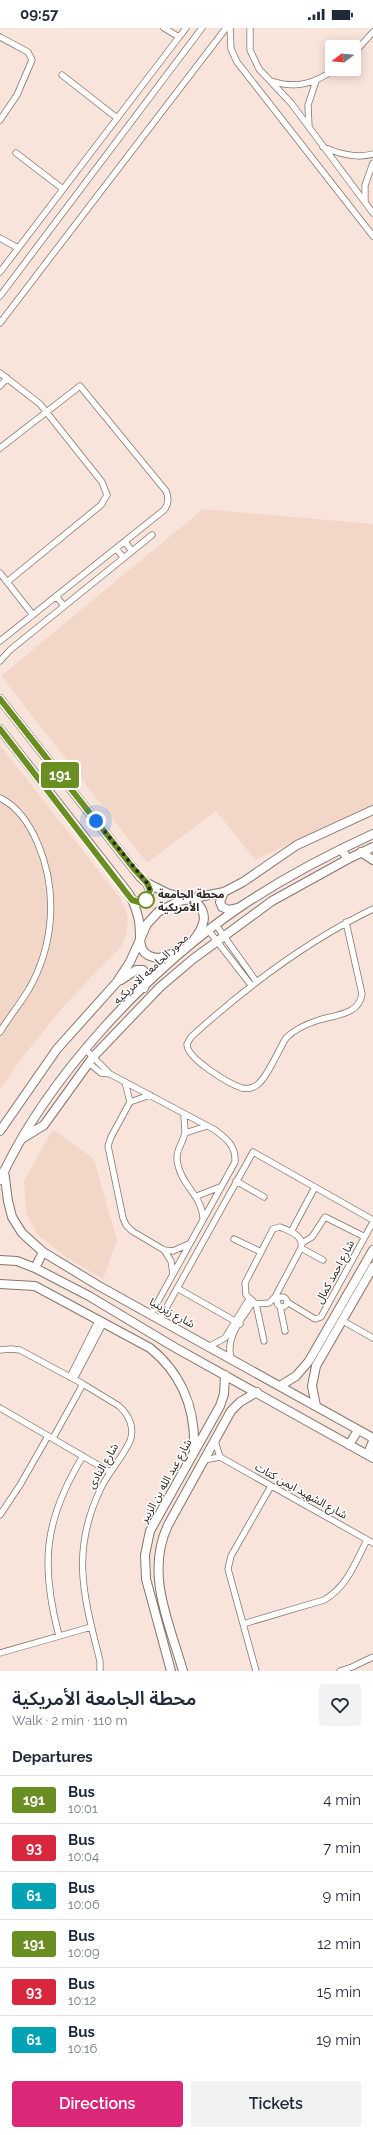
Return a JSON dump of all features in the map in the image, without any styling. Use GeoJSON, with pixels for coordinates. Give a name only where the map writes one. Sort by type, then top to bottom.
{"type":"FeatureCollection","features":[{"type":"Feature","properties":{"kind":"main road"},"geometry":{"type":"LineString","coordinates":[[0,699],[134,869],[147,883],[150,890],[148,897],[139,902],[132,900]]}},
{"type":"Feature","properties":{"kind":"main road"},"geometry":{"type":"LineString","coordinates":[[0,729],[132,900],[139,923],[139,939],[142,948],[154,958],[164,958],[188,948],[202,928],[204,919],[199,906],[147,883]]}},
{"type":"Feature","properties":{"kind":"main road","name":"محور الجامعه الامريكيه"},"geometry":{"type":"LineString","coordinates":[[0,1131],[57,1049],[117,982],[130,962],[147,924],[158,912],[172,904],[224,892],[243,882],[298,845],[373,810]]}},
{"type":"Feature","properties":{"kind":"main road","name":"محور الجامعه الامريكيه"},"geometry":{"type":"LineString","coordinates":[[0,1180],[22,1138],[52,1093],[86,1050],[144,988],[188,948],[239,908],[304,868],[373,834]]}},
{"type":"Feature","properties":{"kind":"main road"},"geometry":{"type":"LineString","coordinates":[[22,1138],[44,1125],[91,1060],[160,987],[220,938],[272,901],[361,852],[373,847]]}},
{"type":"Feature","properties":{"kind":"main road"},"geometry":{"type":"LineString","coordinates":[[342,849],[348,859]]}},
{"type":"Feature","properties":{"kind":"main road"},"geometry":{"type":"LineString","coordinates":[[361,852],[373,860]]}},
{"type":"Feature","properties":{"kind":"main road"},"geometry":{"type":"LineString","coordinates":[[224,892],[220,902],[222,907],[229,910],[239,908]]}},
{"type":"Feature","properties":{"kind":"main road"},"geometry":{"type":"LineString","coordinates":[[117,982],[136,970],[141,969],[147,976],[144,988]]}},
{"type":"Feature","properties":{"kind":"main road","name":"شارع زيزينيا"},"geometry":{"type":"LineString","coordinates":[[4,1170],[8,1201],[12,1217],[22,1233],[43,1252],[316,1406],[373,1440]]}},
{"type":"Feature","properties":{"kind":"main road"},"geometry":{"type":"LineString","coordinates":[[280,1386],[296,1376],[309,1361],[373,1250]]}},
{"type":"Feature","properties":{"kind":"main road"},"geometry":{"type":"LineString","coordinates":[[35,1268],[43,1252]]}},
{"type":"Feature","properties":{"kind":"main road"},"geometry":{"type":"LineString","coordinates":[[0,1260],[17,1262],[35,1268],[89,1296],[174,1347],[370,1456],[373,1440]]}},
{"type":"Feature","properties":{"kind":"main road"},"geometry":{"type":"LineString","coordinates":[[316,1406],[312,1386],[316,1366],[373,1267]]}},
{"type":"Feature","properties":{"kind":"main road"},"geometry":{"type":"LineString","coordinates":[[0,1284],[35,1286],[101,1320],[150,1348],[165,1360],[184,1391],[192,1415],[194,1452]]}},
{"type":"Feature","properties":{"kind":"main road"},"geometry":{"type":"LineString","coordinates":[[82,1310],[89,1296]]}},
{"type":"Feature","properties":{"kind":"main road"},"geometry":{"type":"LineString","coordinates":[[150,1348],[174,1347]]}},
{"type":"Feature","properties":{"kind":"main road","name":"شارع عبد الله بن الزبير"},"geometry":{"type":"LineString","coordinates":[[171,1671],[146,1579],[144,1567],[146,1543],[155,1520],[213,1418],[224,1394],[225,1374]]}},
{"type":"Feature","properties":{"kind":"main road","name":"شارع عبد الله بن الزبير"},"geometry":{"type":"LineString","coordinates":[[183,1671],[158,1578],[160,1545],[168,1525],[235,1406],[245,1398],[257,1392]]}},
{"type":"Feature","properties":{"kind":"main road"},"geometry":{"type":"LineString","coordinates":[[213,1418],[224,1425]]}},
{"type":"Feature","properties":{"kind":"main road"},"geometry":{"type":"LineString","coordinates":[[349,1444],[358,1430]]}},
{"type":"Feature","properties":{"kind":"main road"},"geometry":{"type":"LineString","coordinates":[[158,1625],[169,1622]]}},
{"type":"Feature","properties":{"kind":"main road"},"geometry":{"type":"LineString","coordinates":[[167,1657],[167,1671]]}},
{"type":"Feature","properties":{"kind":"street"},"geometry":{"type":"LineString","coordinates":[[164,28],[179,37]]}},
{"type":"Feature","properties":{"kind":"street"},"geometry":{"type":"LineString","coordinates":[[0,272],[186,28]]}},
{"type":"Feature","properties":{"kind":"street"},"geometry":{"type":"LineString","coordinates":[[0,296],[202,28]]}},
{"type":"Feature","properties":{"kind":"street"},"geometry":{"type":"LineString","coordinates":[[0,323],[226,28]]}},
{"type":"Feature","properties":{"kind":"street"},"geometry":{"type":"LineString","coordinates":[[230,28],[231,49],[237,62],[373,236]]}},
{"type":"Feature","properties":{"kind":"street"},"geometry":{"type":"LineString","coordinates":[[250,28],[249,40],[254,60],[269,81],[291,104],[321,146],[373,212]]}},
{"type":"Feature","properties":{"kind":"street"},"geometry":{"type":"LineString","coordinates":[[361,45],[373,32]]}},
{"type":"Feature","properties":{"kind":"street"},"geometry":{"type":"LineString","coordinates":[[0,37],[28,52],[32,60],[17,95],[0,120]]}},
{"type":"Feature","properties":{"kind":"street"},"geometry":{"type":"LineString","coordinates":[[62,75],[117,118]]}},
{"type":"Feature","properties":{"kind":"street"},"geometry":{"type":"LineString","coordinates":[[269,81],[293,85],[309,84],[325,75]]}},
{"type":"Feature","properties":{"kind":"street"},"geometry":{"type":"LineString","coordinates":[[310,129],[308,105],[316,81]]}},
{"type":"Feature","properties":{"kind":"street"},"geometry":{"type":"LineString","coordinates":[[321,146],[345,155],[357,156],[373,154]]}},
{"type":"Feature","properties":{"kind":"street"},"geometry":{"type":"LineString","coordinates":[[16,153],[63,189]]}},
{"type":"Feature","properties":{"kind":"street"},"geometry":{"type":"LineString","coordinates":[[366,203],[365,185],[373,162]]}},
{"type":"Feature","properties":{"kind":"street"},"geometry":{"type":"LineString","coordinates":[[0,238],[18,248]]}},
{"type":"Feature","properties":{"kind":"street"},"geometry":{"type":"LineString","coordinates":[[0,373],[40,404],[47,412],[102,482],[107,496],[101,505],[7,582]]}},
{"type":"Feature","properties":{"kind":"street"},"geometry":{"type":"LineString","coordinates":[[0,386],[7,378]]}},
{"type":"Feature","properties":{"kind":"street"},"geometry":{"type":"LineString","coordinates":[[0,448],[80,386],[166,491],[168,497],[166,507],[116,549],[0,641]]}},
{"type":"Feature","properties":{"kind":"street"},"geometry":{"type":"LineString","coordinates":[[0,661],[10,650],[152,535]]}},
{"type":"Feature","properties":{"kind":"street"},"geometry":{"type":"LineString","coordinates":[[124,542],[132,551]]}},
{"type":"Feature","properties":{"kind":"street"},"geometry":{"type":"LineString","coordinates":[[116,549],[124,558]]}},
{"type":"Feature","properties":{"kind":"street"},"geometry":{"type":"LineString","coordinates":[[0,573],[33,615]]}},
{"type":"Feature","properties":{"kind":"street"},"geometry":{"type":"LineString","coordinates":[[56,596],[64,606]]}},
{"type":"Feature","properties":{"kind":"street"},"geometry":{"type":"LineString","coordinates":[[0,798],[20,813],[37,842],[48,873],[51,907],[47,941],[40,965],[29,988],[0,1032]]}},
{"type":"Feature","properties":{"kind":"street"},"geometry":{"type":"LineString","coordinates":[[346,922],[360,981],[362,994],[360,1003],[349,1012],[318,1020],[292,1032],[286,1038],[259,1083],[246,1088],[241,1087],[198,1061],[190,1054],[187,1048],[191,1037],[254,983],[303,948],[346,922],[373,909]]}},
{"type":"Feature","properties":{"kind":"street"},"geometry":{"type":"LineString","coordinates":[[216,926],[225,952],[254,983]]}},
{"type":"Feature","properties":{"kind":"street"},"geometry":{"type":"LineString","coordinates":[[209,931],[231,948],[254,983]]}},
{"type":"Feature","properties":{"kind":"street"},"geometry":{"type":"LineString","coordinates":[[225,952],[231,948]]}},
{"type":"Feature","properties":{"kind":"street"},"geometry":{"type":"LineString","coordinates":[[86,1050],[91,1060],[101,1073],[110,1074],[207,1126],[227,1139],[234,1149],[235,1162],[151,1314]]}},
{"type":"Feature","properties":{"kind":"street"},"geometry":{"type":"LineString","coordinates":[[125,1082],[130,1102]]}},
{"type":"Feature","properties":{"kind":"street"},"geometry":{"type":"LineString","coordinates":[[150,1095],[130,1102],[111,1137],[108,1146],[123,1218],[132,1230],[164,1250],[171,1261],[174,1274]]}},
{"type":"Feature","properties":{"kind":"street"},"geometry":{"type":"LineString","coordinates":[[184,1114],[185,1133],[177,1152],[177,1162],[182,1178],[197,1196],[203,1211],[203,1219]]}},
{"type":"Feature","properties":{"kind":"street"},"geometry":{"type":"LineString","coordinates":[[185,1133],[207,1126]]}},
{"type":"Feature","properties":{"kind":"street"},"geometry":{"type":"LineString","coordinates":[[160,1319],[254,1151],[373,1221]]}},
{"type":"Feature","properties":{"kind":"street"},"geometry":{"type":"LineString","coordinates":[[236,1181],[264,1197]]}},
{"type":"Feature","properties":{"kind":"street"},"geometry":{"type":"LineString","coordinates":[[197,1196],[214,1191],[222,1186]]}},
{"type":"Feature","properties":{"kind":"street"},"geometry":{"type":"LineString","coordinates":[[291,1232],[315,1187]]}},
{"type":"Feature","properties":{"kind":"street"},"geometry":{"type":"LineString","coordinates":[[285,1331],[280,1306],[276,1299],[302,1245],[312,1237],[325,1217],[365,1237]]}},
{"type":"Feature","properties":{"kind":"street","name":"شارع احمد كمال"},"geometry":{"type":"LineString","coordinates":[[287,1302],[315,1319],[320,1319],[373,1221]]}},
{"type":"Feature","properties":{"kind":"street"},"geometry":{"type":"LineString","coordinates":[[264,1341],[253,1301],[245,1291],[245,1283],[273,1229],[280,1227],[300,1237],[302,1245],[323,1260]]}},
{"type":"Feature","properties":{"kind":"street"},"geometry":{"type":"LineString","coordinates":[[234,1239],[261,1252]]}},
{"type":"Feature","properties":{"kind":"street"},"geometry":{"type":"LineString","coordinates":[[164,1250],[173,1251],[190,1243]]}},
{"type":"Feature","properties":{"kind":"street"},"geometry":{"type":"LineString","coordinates":[[177,1288],[237,1322]]}},
{"type":"Feature","properties":{"kind":"street"},"geometry":{"type":"LineString","coordinates":[[253,1301],[269,1303],[284,1297],[287,1302],[284,1306],[280,1306]]}},
{"type":"Feature","properties":{"kind":"street"},"geometry":{"type":"LineString","coordinates":[[210,1346],[225,1338],[253,1301]]}},
{"type":"Feature","properties":{"kind":"street"},"geometry":{"type":"LineString","coordinates":[[72,1378],[101,1320]]}},
{"type":"Feature","properties":{"kind":"street"},"geometry":{"type":"LineString","coordinates":[[343,1321],[373,1338]]}},
{"type":"Feature","properties":{"kind":"street"},"geometry":{"type":"LineString","coordinates":[[231,1358],[229,1350],[230,1341],[237,1322]]}},
{"type":"Feature","properties":{"kind":"street","name":"شارع النادى"},"geometry":{"type":"LineString","coordinates":[[0,1350],[11,1348],[20,1350],[83,1384],[118,1406],[128,1416],[132,1428],[130,1441],[110,1472],[94,1503],[88,1520],[83,1549],[83,1590],[100,1661],[100,1671]]}},
{"type":"Feature","properties":{"kind":"street"},"geometry":{"type":"LineString","coordinates":[[0,1515],[83,1384]]}},
{"type":"Feature","properties":{"kind":"street"},"geometry":{"type":"LineString","coordinates":[[0,1408],[110,1472]]}},
{"type":"Feature","properties":{"kind":"street"},"geometry":{"type":"LineString","coordinates":[[204,1460],[220,1457],[215,1440]]}},
{"type":"Feature","properties":{"kind":"street"},"geometry":{"type":"LineString","coordinates":[[59,1636],[48,1583],[49,1545],[57,1506],[68,1480],[83,1456]]}},
{"type":"Feature","properties":{"kind":"street","name":"شارع الشهيد ايمن كتات"},"geometry":{"type":"LineString","coordinates":[[220,1457],[373,1543]]}},
{"type":"Feature","properties":{"kind":"street"},"geometry":{"type":"LineString","coordinates":[[256,1671],[229,1575],[229,1562],[271,1486]]}},
{"type":"Feature","properties":{"kind":"street"},"geometry":{"type":"LineString","coordinates":[[243,1624],[324,1600],[334,1595],[342,1587],[367,1540]]}},
{"type":"Feature","properties":{"kind":"street"},"geometry":{"type":"LineString","coordinates":[[0,1653],[91,1627]]}},
{"type":"Feature","properties":{"kind":"street"},"geometry":{"type":"LineString","coordinates":[[340,1671],[352,1668],[373,1656]]}},
{"type":"Feature","properties":{"kind":"shaded area"},"geometry":{"type":"Polygon","coordinates":[[[203,509],[373,524],[373,804],[255,860],[216,811],[147,863],[1,676],[203,509]]]}},
{"type":"Feature","properties":{"kind":"shaded area"},"geometry":{"type":"Polygon","coordinates":[[[0,745],[120,898],[126,910],[128,920],[126,936],[122,945],[62,1008],[21,1059],[0,1089],[0,745]]]}},
{"type":"Feature","properties":{"kind":"shaded area"},"geometry":{"type":"Polygon","coordinates":[[[53,1129],[94,1159],[117,1240],[103,1279],[67,1258],[38,1235],[26,1213],[24,1181],[53,1129]]]}},
{"type":"Feature","properties":{"kind":"bus line","name":"191"},"geometry":{"type":"LineString","coordinates":[[0,699],[140,877],[147,883],[150,894],[146,900],[139,902],[132,900],[125,888],[0,729]]}},
{"type":"Feature","properties":{"kind":"place","name":"محطة الجامعة الأمريكية"},"geometry":{"type":"Point","coordinates":[146,900]}},
{"type":"Feature","properties":{"kind":"route"},"geometry":{"type":"LineString","coordinates":[[96,821],[140,877],[149,886],[150,894],[146,900]]}}]}
